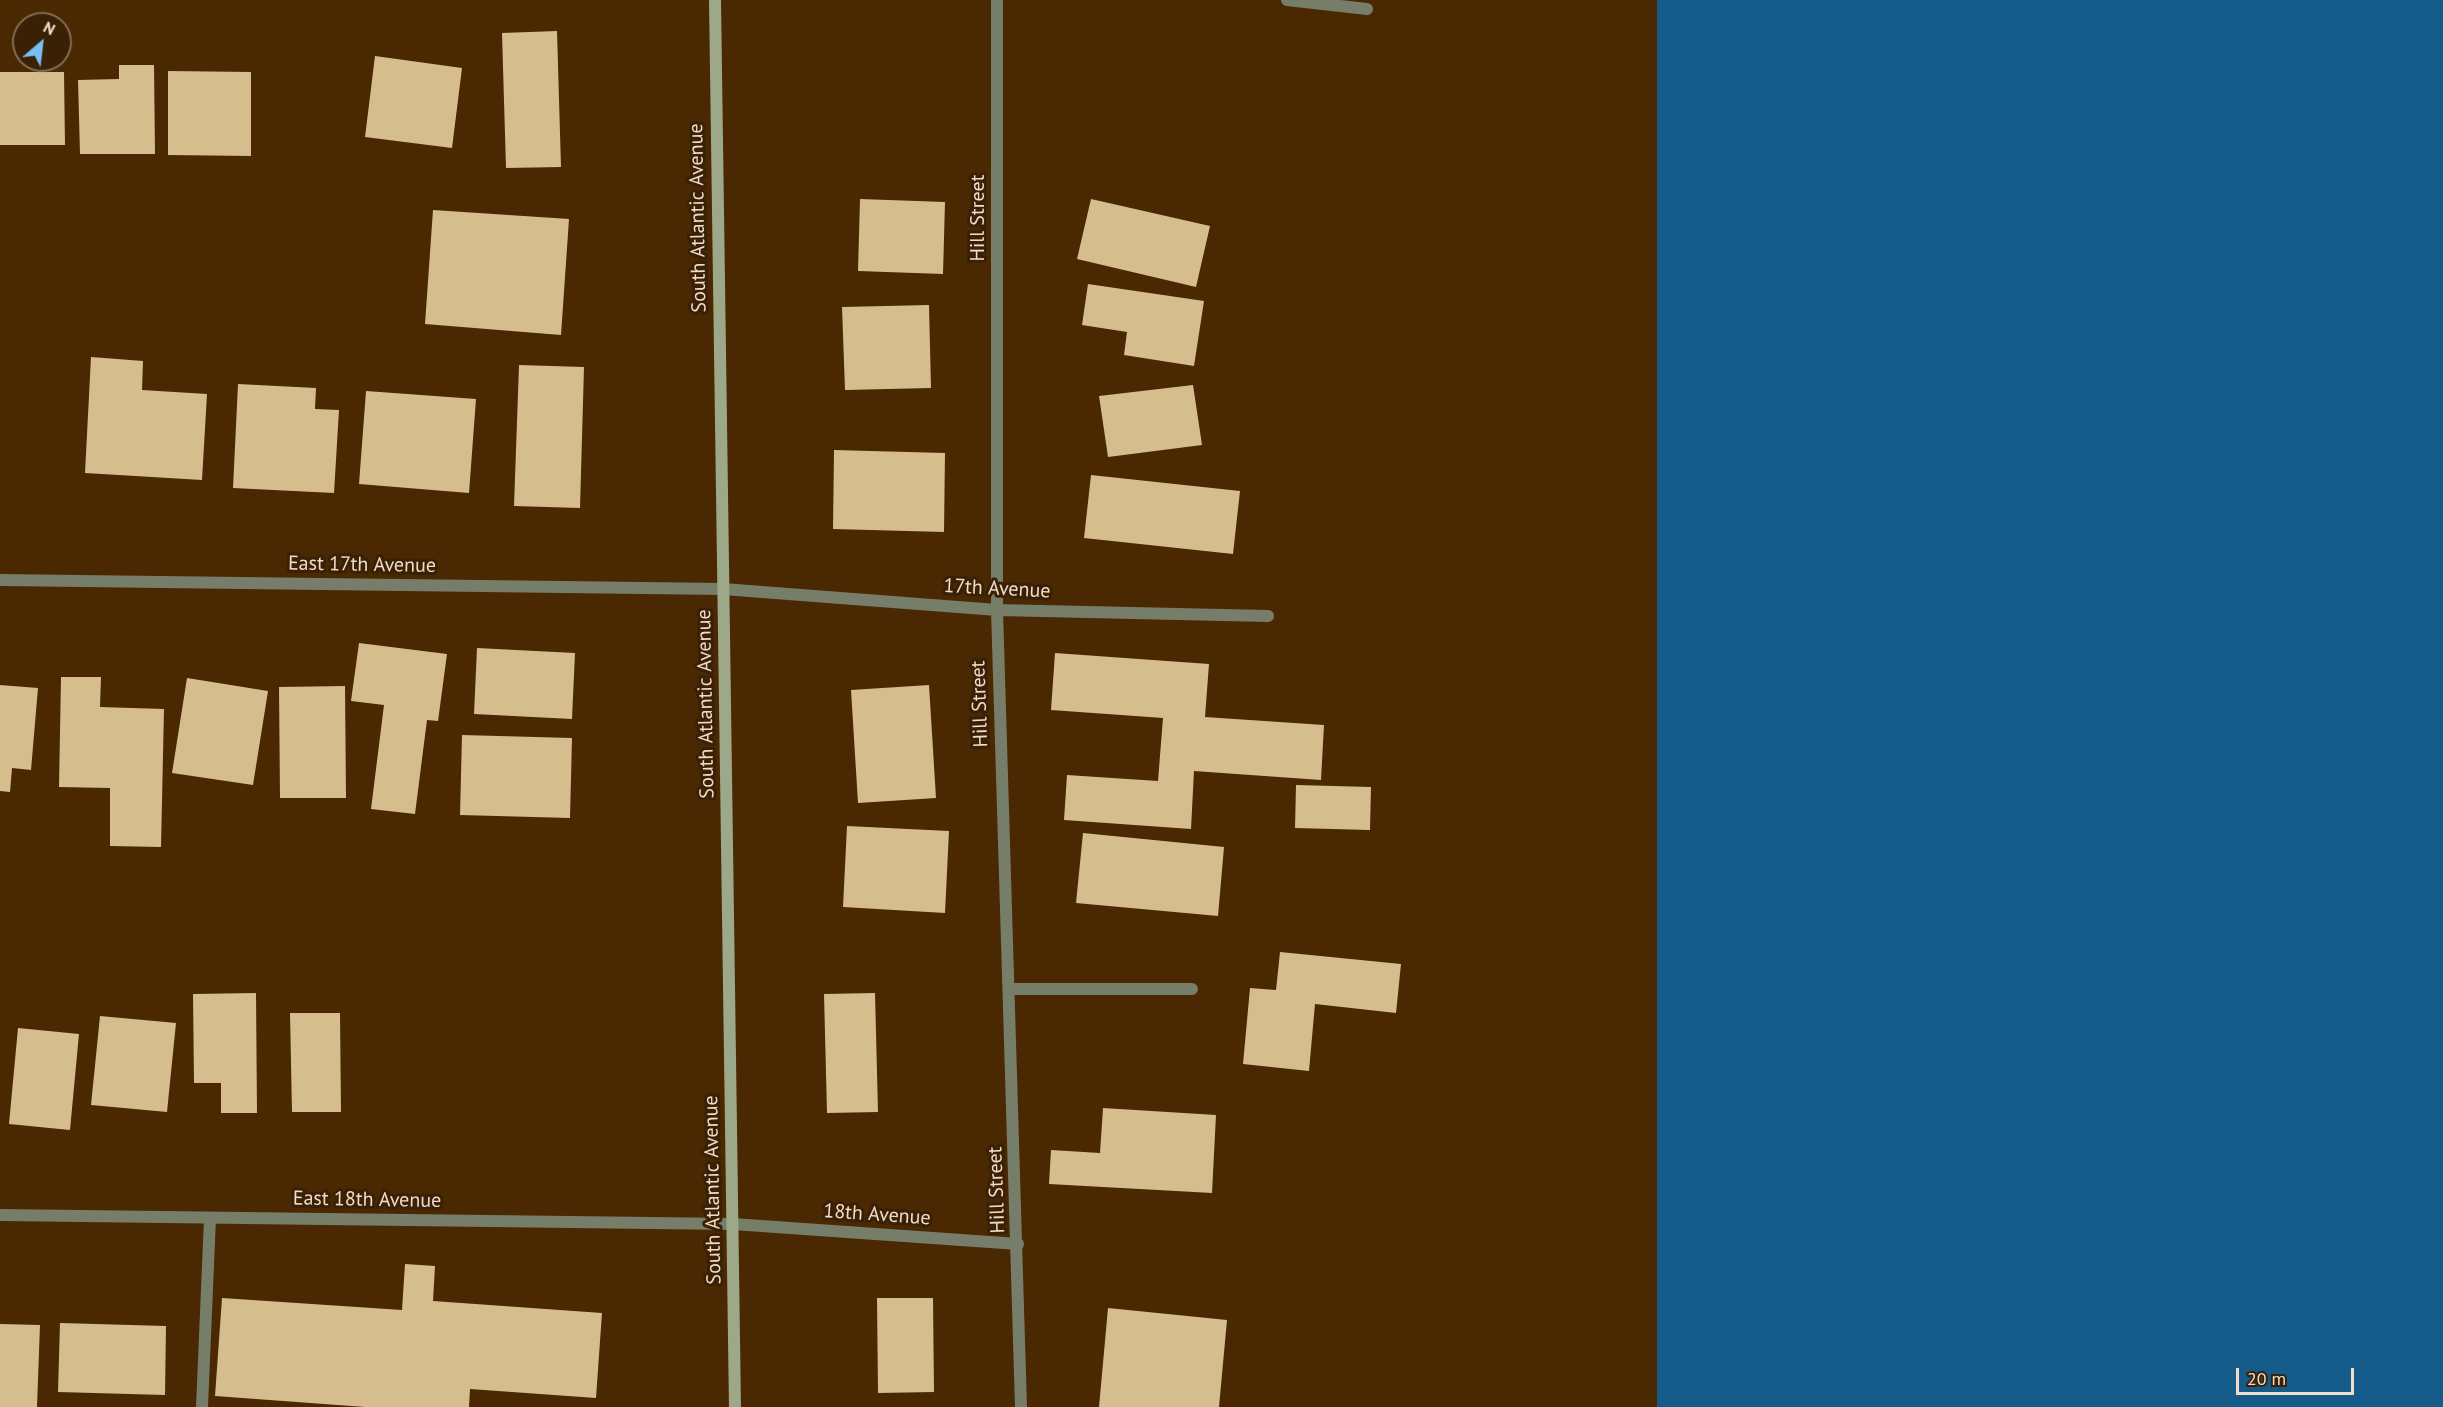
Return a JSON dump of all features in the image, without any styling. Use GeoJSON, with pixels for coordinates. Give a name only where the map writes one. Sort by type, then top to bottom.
{"type":"FeatureCollection","features":[{"type":"Feature","properties":{"kind":"main road","name":"South Atlantic Avenue"},"geometry":{"type":"LineString","coordinates":[[715,0],[735,1407]]}},
{"type":"Feature","properties":{"kind":"street","name":"Hill Street"},"geometry":{"type":"LineString","coordinates":[[997,0],[997,610],[1018,1244],[1021,1407]]}},
{"type":"Feature","properties":{"kind":"street"},"geometry":{"type":"LineString","coordinates":[[1287,0],[1367,9]]}},
{"type":"Feature","properties":{"kind":"street","name":"East 17th Avenue"},"geometry":{"type":"LineString","coordinates":[[0,580],[723,589]]}},
{"type":"Feature","properties":{"kind":"street","name":"17th Avenue"},"geometry":{"type":"LineString","coordinates":[[723,589],[997,610],[1268,616]]}},
{"type":"Feature","properties":{"kind":"street"},"geometry":{"type":"LineString","coordinates":[[1010,989],[1191,989]]}},
{"type":"Feature","properties":{"kind":"street","name":"East 18th Avenue"},"geometry":{"type":"LineString","coordinates":[[0,1215],[733,1224]]}},
{"type":"Feature","properties":{"kind":"street"},"geometry":{"type":"LineString","coordinates":[[202,1407],[210,1218]]}},
{"type":"Feature","properties":{"kind":"street","name":"18th Avenue"},"geometry":{"type":"LineString","coordinates":[[733,1224],[1018,1244]]}},
{"type":"Feature","properties":{"kind":"water"},"geometry":{"type":"Polygon","coordinates":[[[1657,0],[2443,0],[2443,1407],[1657,1407],[1657,0]]]}},
{"type":"Feature","properties":{"kind":"building"},"geometry":{"type":"Polygon","coordinates":[[[557,31],[561,167],[506,168],[502,33],[557,31]]]}},
{"type":"Feature","properties":{"kind":"building"},"geometry":{"type":"Polygon","coordinates":[[[375,56],[462,68],[452,148],[365,137],[375,56]]]}},
{"type":"Feature","properties":{"kind":"building"},"geometry":{"type":"Polygon","coordinates":[[[119,65],[154,65],[155,154],[80,154],[78,80],[119,79],[119,65]]]}},
{"type":"Feature","properties":{"kind":"building"},"geometry":{"type":"Polygon","coordinates":[[[168,71],[251,72],[251,156],[168,155],[168,71]]]}},
{"type":"Feature","properties":{"kind":"building"},"geometry":{"type":"Polygon","coordinates":[[[0,72],[64,72],[65,145],[0,145],[0,72]]]}},
{"type":"Feature","properties":{"kind":"building"},"geometry":{"type":"Polygon","coordinates":[[[860,199],[945,202],[943,274],[858,271],[860,199]]]}},
{"type":"Feature","properties":{"kind":"building"},"geometry":{"type":"Polygon","coordinates":[[[1091,199],[1210,226],[1196,287],[1077,259],[1091,199]]]}},
{"type":"Feature","properties":{"kind":"building"},"geometry":{"type":"Polygon","coordinates":[[[433,210],[569,219],[561,335],[425,324],[433,210]]]}},
{"type":"Feature","properties":{"kind":"building"},"geometry":{"type":"Polygon","coordinates":[[[1088,284],[1204,301],[1194,366],[1124,355],[1127,332],[1082,325],[1088,284]]]}},
{"type":"Feature","properties":{"kind":"building"},"geometry":{"type":"Polygon","coordinates":[[[929,305],[931,388],[845,390],[842,307],[929,305]]]}},
{"type":"Feature","properties":{"kind":"building"},"geometry":{"type":"Polygon","coordinates":[[[91,357],[143,361],[142,390],[207,394],[202,480],[85,473],[91,357]]]}},
{"type":"Feature","properties":{"kind":"building"},"geometry":{"type":"Polygon","coordinates":[[[519,365],[584,367],[580,508],[514,506],[519,365]]]}},
{"type":"Feature","properties":{"kind":"building"},"geometry":{"type":"Polygon","coordinates":[[[238,384],[316,388],[315,409],[339,410],[334,493],[233,488],[238,384]]]}},
{"type":"Feature","properties":{"kind":"building"},"geometry":{"type":"Polygon","coordinates":[[[1193,385],[1202,445],[1108,457],[1099,396],[1193,385]]]}},
{"type":"Feature","properties":{"kind":"building"},"geometry":{"type":"Polygon","coordinates":[[[366,391],[476,399],[469,493],[359,484],[366,391]]]}},
{"type":"Feature","properties":{"kind":"building"},"geometry":{"type":"Polygon","coordinates":[[[834,450],[945,453],[944,532],[833,529],[834,450]]]}},
{"type":"Feature","properties":{"kind":"building"},"geometry":{"type":"Polygon","coordinates":[[[1091,475],[1240,491],[1233,554],[1084,538],[1091,475]]]}},
{"type":"Feature","properties":{"kind":"building"},"geometry":{"type":"Polygon","coordinates":[[[359,643],[447,654],[438,721],[427,720],[415,814],[371,809],[384,705],[351,701],[359,643]]]}},
{"type":"Feature","properties":{"kind":"building"},"geometry":{"type":"Polygon","coordinates":[[[477,648],[575,653],[572,719],[474,714],[477,648]]]}},
{"type":"Feature","properties":{"kind":"building"},"geometry":{"type":"Polygon","coordinates":[[[1055,653],[1209,664],[1205,717],[1324,725],[1321,780],[1194,771],[1191,829],[1064,820],[1067,775],[1158,781],[1163,718],[1051,710],[1055,653]]]}},
{"type":"Feature","properties":{"kind":"building"},"geometry":{"type":"Polygon","coordinates":[[[61,677],[101,677],[100,707],[164,709],[161,847],[110,846],[110,788],[59,787],[61,677]]]}},
{"type":"Feature","properties":{"kind":"building"},"geometry":{"type":"Polygon","coordinates":[[[187,678],[268,691],[253,785],[172,773],[187,678]]]}},
{"type":"Feature","properties":{"kind":"building"},"geometry":{"type":"Polygon","coordinates":[[[0,685],[38,688],[31,770],[12,768],[10,792],[0,791],[0,685]]]}},
{"type":"Feature","properties":{"kind":"building"},"geometry":{"type":"Polygon","coordinates":[[[929,685],[936,798],[858,803],[851,690],[929,685]]]}},
{"type":"Feature","properties":{"kind":"building"},"geometry":{"type":"Polygon","coordinates":[[[345,686],[346,798],[280,798],[279,687],[345,686]]]}},
{"type":"Feature","properties":{"kind":"building"},"geometry":{"type":"Polygon","coordinates":[[[462,735],[572,738],[570,818],[460,815],[462,735]]]}},
{"type":"Feature","properties":{"kind":"building"},"geometry":{"type":"Polygon","coordinates":[[[1296,785],[1371,787],[1370,830],[1295,828],[1296,785]]]}},
{"type":"Feature","properties":{"kind":"building"},"geometry":{"type":"Polygon","coordinates":[[[847,826],[949,831],[945,913],[843,907],[847,826]]]}},
{"type":"Feature","properties":{"kind":"building"},"geometry":{"type":"Polygon","coordinates":[[[1083,833],[1224,847],[1218,916],[1076,903],[1083,833]]]}},
{"type":"Feature","properties":{"kind":"building"},"geometry":{"type":"Polygon","coordinates":[[[1280,952],[1401,964],[1396,1013],[1315,1004],[1309,1071],[1243,1064],[1250,988],[1276,990],[1280,952]]]}},
{"type":"Feature","properties":{"kind":"building"},"geometry":{"type":"Polygon","coordinates":[[[256,993],[257,1113],[221,1113],[221,1083],[194,1083],[193,994],[256,993]]]}},
{"type":"Feature","properties":{"kind":"building"},"geometry":{"type":"Polygon","coordinates":[[[875,993],[878,1112],[827,1113],[824,994],[875,993]]]}},
{"type":"Feature","properties":{"kind":"building"},"geometry":{"type":"Polygon","coordinates":[[[290,1013],[340,1013],[341,1112],[292,1112],[290,1013]]]}},
{"type":"Feature","properties":{"kind":"building"},"geometry":{"type":"Polygon","coordinates":[[[100,1016],[176,1023],[167,1112],[91,1105],[100,1016]]]}},
{"type":"Feature","properties":{"kind":"building"},"geometry":{"type":"Polygon","coordinates":[[[18,1028],[79,1034],[70,1130],[9,1124],[18,1028]]]}},
{"type":"Feature","properties":{"kind":"building"},"geometry":{"type":"Polygon","coordinates":[[[1103,1108],[1216,1115],[1212,1193],[1049,1184],[1051,1150],[1100,1153],[1103,1108]]]}},
{"type":"Feature","properties":{"kind":"building"},"geometry":{"type":"Polygon","coordinates":[[[405,1264],[435,1266],[433,1301],[602,1313],[596,1398],[470,1389],[469,1407],[365,1407],[215,1396],[222,1298],[402,1310],[405,1264]]]}},
{"type":"Feature","properties":{"kind":"building"},"geometry":{"type":"Polygon","coordinates":[[[877,1298],[933,1298],[934,1392],[878,1393],[877,1298]]]}},
{"type":"Feature","properties":{"kind":"building"},"geometry":{"type":"Polygon","coordinates":[[[1108,1308],[1227,1320],[1219,1407],[1099,1407],[1108,1308]]]}},
{"type":"Feature","properties":{"kind":"building"},"geometry":{"type":"Polygon","coordinates":[[[60,1323],[166,1326],[165,1395],[58,1392],[60,1323]]]}},
{"type":"Feature","properties":{"kind":"building"},"geometry":{"type":"Polygon","coordinates":[[[0,1324],[40,1325],[37,1407],[0,1407],[0,1324]]]}}]}
